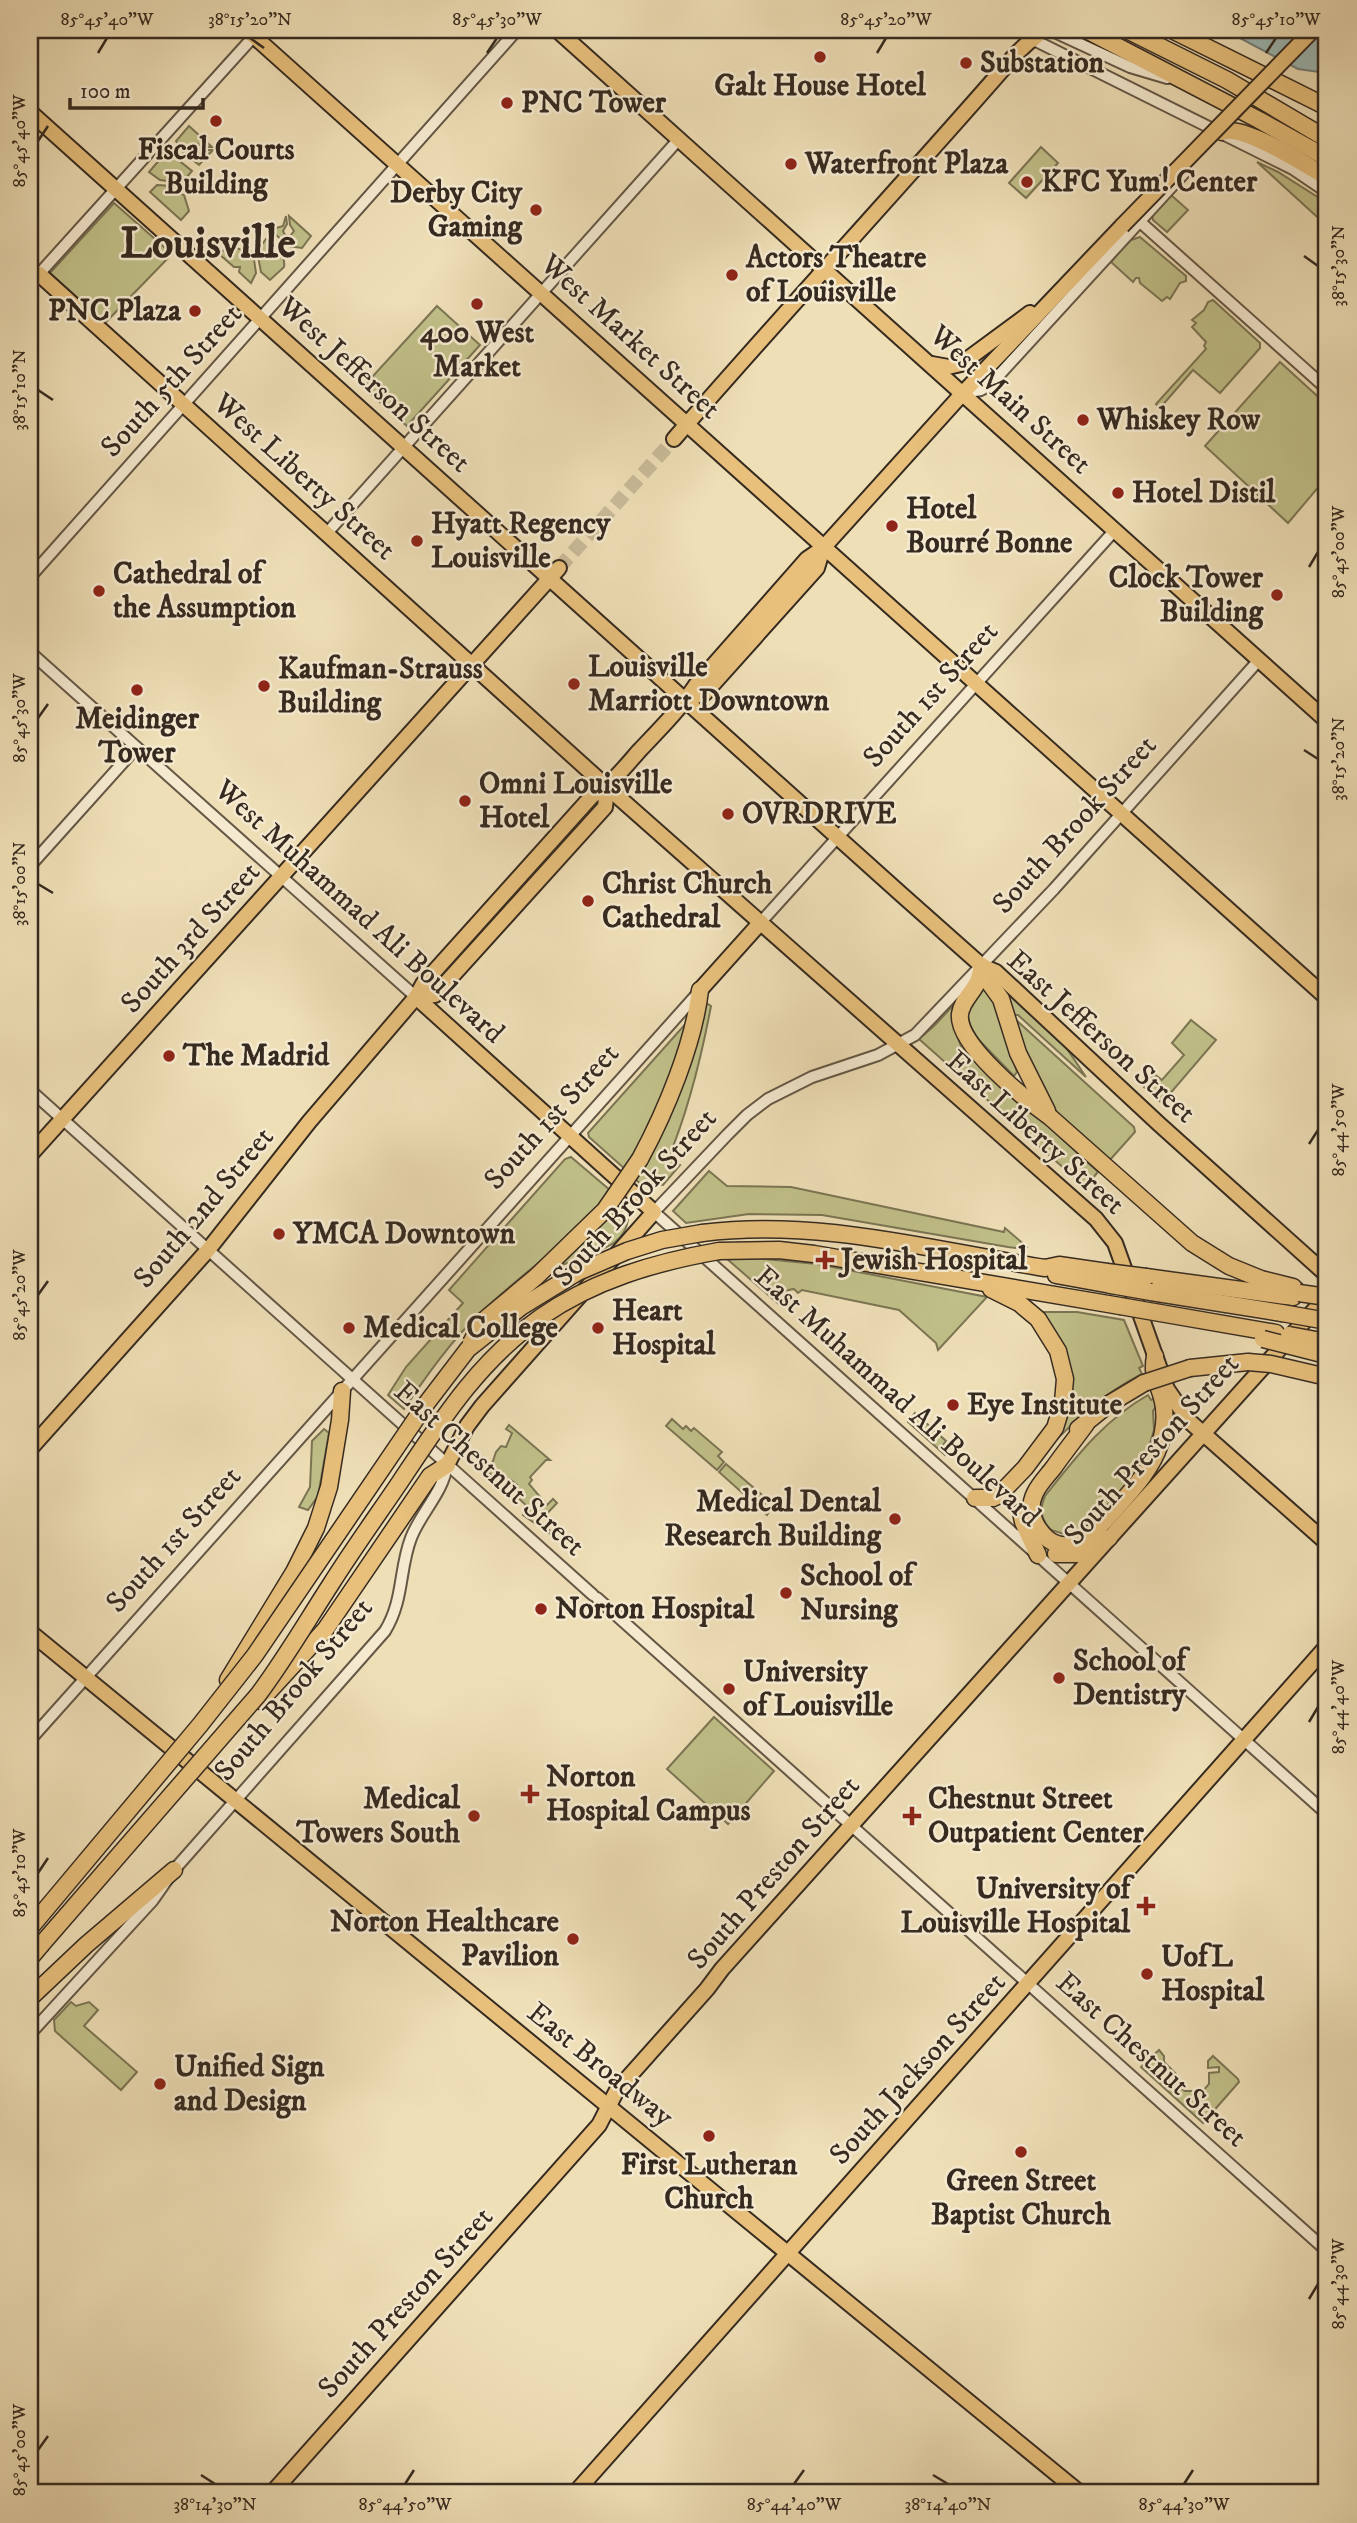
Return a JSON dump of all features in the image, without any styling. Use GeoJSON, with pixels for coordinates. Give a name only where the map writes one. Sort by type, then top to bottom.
{"type":"FeatureCollection","features":[{"type":"Feature","properties":{"kind":"highway"},"geometry":{"type":"LineString","coordinates":[[1086,30],[1248,114],[1327,160]]}},
{"type":"Feature","properties":{"kind":"highway"},"geometry":{"type":"LineString","coordinates":[[1127,30],[1227,80],[1327,139]]}},
{"type":"Feature","properties":{"kind":"highway"},"geometry":{"type":"LineString","coordinates":[[1172,30],[1327,107]]}},
{"type":"Feature","properties":{"kind":"highway"},"geometry":{"type":"LineString","coordinates":[[1222,132],[1232,130],[1248,135],[1327,177]]}},
{"type":"Feature","properties":{"kind":"highway"},"geometry":{"type":"LineString","coordinates":[[982,966],[988,981],[1001,999],[1018,1053],[1050,1117]]}},
{"type":"Feature","properties":{"kind":"highway"},"geometry":{"type":"LineString","coordinates":[[982,966],[978,983],[961,1009],[962,1032],[973,1048],[1002,1076],[1178,1232],[1211,1256],[1253,1276],[1293,1287],[1299,1293],[1327,1297]]}},
{"type":"Feature","properties":{"kind":"highway"},"geometry":{"type":"LineString","coordinates":[[30,1928],[255,1655],[426,1405],[468,1349],[482,1322],[537,1276],[590,1226],[623,1186],[640,1159],[668,1101],[698,1009],[701,990]]}},
{"type":"Feature","properties":{"kind":"highway"},"geometry":{"type":"LineString","coordinates":[[468,1349],[521,1307],[578,1272],[627,1251],[662,1240],[760,1227],[819,1230],[1045,1268],[1060,1276],[1149,1285],[1327,1321]]}},
{"type":"Feature","properties":{"kind":"highway"},"geometry":{"type":"LineString","coordinates":[[30,1958],[258,1695],[444,1415],[483,1367],[508,1343],[542,1317],[591,1288],[639,1269],[674,1259],[719,1251],[779,1250],[976,1282],[1023,1297],[1120,1306],[1223,1325],[1270,1336],[1327,1355]]}},
{"type":"Feature","properties":{"kind":"highway"},"geometry":{"type":"LineString","coordinates":[[1149,1285],[1293,1297],[1299,1293]]}},
{"type":"Feature","properties":{"kind":"highway"},"geometry":{"type":"LineString","coordinates":[[975,1499],[999,1495],[1025,1468],[1055,1428],[1063,1402],[1065,1378],[1058,1351],[1023,1297]]}},
{"type":"Feature","properties":{"kind":"highway"},"geometry":{"type":"LineString","coordinates":[[1270,1336],[1327,1342]]}},
{"type":"Feature","properties":{"kind":"highway"},"geometry":{"type":"LineString","coordinates":[[1086,1424],[1035,1491],[1030,1507],[1034,1522],[1044,1536],[1057,1544],[1072,1544],[1087,1539],[1140,1482],[1151,1463],[1160,1444],[1164,1419],[1163,1402],[1152,1371],[1155,1356]]}},
{"type":"Feature","properties":{"kind":"highway"},"geometry":{"type":"LineString","coordinates":[[1038,1555],[1021,1509],[1028,1485],[1074,1432],[1109,1404],[1144,1383],[1190,1368],[1248,1362],[1271,1364],[1327,1377]]}},
{"type":"Feature","properties":{"kind":"highway"},"geometry":{"type":"LineString","coordinates":[[200,1725],[294,1572],[316,1528],[329,1487],[347,1385]]}},
{"type":"Feature","properties":{"kind":"highway"},"geometry":{"type":"LineString","coordinates":[[206,1754],[279,1681],[325,1630],[430,1476],[447,1465]]}},
{"type":"Feature","properties":{"kind":"highway"},"geometry":{"type":"LineString","coordinates":[[1027,1530],[1039,1545],[1060,1555],[1079,1554],[1109,1538]]}},
{"type":"Feature","properties":{"kind":"highway"},"geometry":{"type":"LineString","coordinates":[[30,1998],[86,1945],[174,1870]]}},
{"type":"Feature","properties":{"kind":"main road","name":"West Main Street"},"geometry":{"type":"LineString","coordinates":[[557,30],[1327,721]]}},
{"type":"Feature","properties":{"kind":"main road"},"geometry":{"type":"LineString","coordinates":[[931,363],[948,367],[969,359],[1022,318],[1048,302],[1313,30]]}},
{"type":"Feature","properties":{"kind":"main road","name":"West Market Street"},"geometry":{"type":"LineString","coordinates":[[251,33],[1327,998]]}},
{"type":"Feature","properties":{"kind":"main road"},"geometry":{"type":"LineString","coordinates":[[674,439],[827,270],[880,206],[1017,53],[1037,35]]}},
{"type":"Feature","properties":{"kind":"main road","name":"West Jefferson Street"},"geometry":{"type":"LineString","coordinates":[[30,112],[403,447],[554,573],[685,700],[839,838]]}},
{"type":"Feature","properties":{"kind":"main road","name":"West Liberty Street"},"geometry":{"type":"LineString","coordinates":[[33,275],[184,405],[607,787],[761,922]]}},
{"type":"Feature","properties":{"kind":"main road","name":"South 2nd Street"},"geometry":{"type":"LineString","coordinates":[[30,1449],[208,1250],[309,1122],[416,997],[423,984],[592,796],[607,787],[685,700],[705,693],[817,568],[823,548],[1048,302]]}},
{"type":"Feature","properties":{"kind":"main road","name":"South 3rd Street"},"geometry":{"type":"LineString","coordinates":[[30,1155],[554,573]]}},
{"type":"Feature","properties":{"kind":"main road","name":"East Jefferson Street"},"geometry":{"type":"LineString","coordinates":[[839,838],[982,966],[996,972],[1327,1275]]}},
{"type":"Feature","properties":{"kind":"main road","name":"South 1st Street"},"geometry":{"type":"LineString","coordinates":[[701,990],[761,922]]}},
{"type":"Feature","properties":{"kind":"main road","name":"East Liberty Street"},"geometry":{"type":"LineString","coordinates":[[761,922],[1105,1228],[1120,1257],[1167,1390],[1189,1421],[1327,1544]]}},
{"type":"Feature","properties":{"kind":"main road","name":"West Muhammad Ali Boulevard"},"geometry":{"type":"LineString","coordinates":[[416,997],[654,1212]]}},
{"type":"Feature","properties":{"kind":"main road","name":"South Brook Street"},"geometry":{"type":"LineString","coordinates":[[447,1465],[467,1426],[482,1406],[654,1212]]}},
{"type":"Feature","properties":{"kind":"main road","name":"South Preston Street"},"geometry":{"type":"LineString","coordinates":[[272,2493],[599,2125],[617,2090],[851,1824],[1327,1297]]}},
{"type":"Feature","properties":{"kind":"main road","name":"East Broadway"},"geometry":{"type":"LineString","coordinates":[[30,1632],[1080,2493]]}},
{"type":"Feature","properties":{"kind":"main road","name":"South Jackson Street"},"geometry":{"type":"LineString","coordinates":[[575,2493],[1327,1646]]}},
{"type":"Feature","properties":{"kind":"street","name":"South 5th Street"},"geometry":{"type":"LineString","coordinates":[[30,577],[517,30]]}},
{"type":"Feature","properties":{"kind":"street"},"geometry":{"type":"LineString","coordinates":[[1017,30],[1037,35],[1293,169],[1327,192]]}},
{"type":"Feature","properties":{"kind":"street"},"geometry":{"type":"LineString","coordinates":[[1051,30],[1130,67],[1178,82],[1327,160]]}},
{"type":"Feature","properties":{"kind":"street"},"geometry":{"type":"LineString","coordinates":[[33,275],[116,190],[251,33]]}},
{"type":"Feature","properties":{"kind":"street"},"geometry":{"type":"LineString","coordinates":[[963,393],[990,385],[1238,113]]}},
{"type":"Feature","properties":{"kind":"street"},"geometry":{"type":"LineString","coordinates":[[327,533],[679,139]]}},
{"type":"Feature","properties":{"kind":"street"},"geometry":{"type":"LineString","coordinates":[[1138,220],[1327,389]]}},
{"type":"Feature","properties":{"kind":"street","name":"South 1st Street"},"geometry":{"type":"LineString","coordinates":[[761,922],[1115,530]]}},
{"type":"Feature","properties":{"kind":"street","name":"West Muhammad Ali Boulevard"},"geometry":{"type":"LineString","coordinates":[[30,652],[416,997]]}},
{"type":"Feature","properties":{"kind":"street","name":"South Brook Street"},"geometry":{"type":"LineString","coordinates":[[654,1212],[747,1115],[768,1099],[812,1077],[878,1055],[915,1035],[1122,814],[1259,660]]}},
{"type":"Feature","properties":{"kind":"street"},"geometry":{"type":"LineString","coordinates":[[30,866],[136,748]]}},
{"type":"Feature","properties":{"kind":"street","name":"South 1st Street"},"geometry":{"type":"LineString","coordinates":[[30,1740],[701,990]]}},
{"type":"Feature","properties":{"kind":"street","name":"East Chestnut Street"},"geometry":{"type":"LineString","coordinates":[[30,1090],[208,1250],[347,1385],[447,1465],[1327,2251]]}},
{"type":"Feature","properties":{"kind":"street","name":"East Muhammad Ali Boulevard"},"geometry":{"type":"LineString","coordinates":[[654,1212],[1327,1814]]}},
{"type":"Feature","properties":{"kind":"street","name":"South Brook Street"},"geometry":{"type":"LineString","coordinates":[[30,2034],[153,1900],[174,1870],[385,1631],[396,1609],[410,1539],[444,1482],[447,1465]]}},
{"type":"Feature","properties":{"kind":"shaded area"},"geometry":{"type":"Polygon","coordinates":[[[189,126],[212,147],[198,144],[193,147],[193,152],[199,154],[203,150],[213,150],[199,165],[184,153],[176,141],[189,126]]]}},
{"type":"Feature","properties":{"kind":"shaded area"},"geometry":{"type":"Polygon","coordinates":[[[1041,147],[1058,163],[1026,198],[1009,183],[1041,147]]]}},
{"type":"Feature","properties":{"kind":"shaded area"},"geometry":{"type":"Polygon","coordinates":[[[167,151],[192,171],[182,183],[160,180],[149,172],[167,151]]]}},
{"type":"Feature","properties":{"kind":"shaded area"},"geometry":{"type":"Polygon","coordinates":[[[1257,162],[1327,203],[1327,226],[1257,162]]]}},
{"type":"Feature","properties":{"kind":"shaded area"},"geometry":{"type":"Polygon","coordinates":[[[157,185],[172,186],[175,192],[184,195],[189,211],[181,220],[150,192],[157,185]]]}},
{"type":"Feature","properties":{"kind":"shaded area"},"geometry":{"type":"Polygon","coordinates":[[[1171,195],[1188,210],[1167,232],[1153,220],[1152,213],[1171,195]]]}},
{"type":"Feature","properties":{"kind":"shaded area"},"geometry":{"type":"Polygon","coordinates":[[[114,203],[172,254],[105,323],[50,273],[114,203]]]}},
{"type":"Feature","properties":{"kind":"shaded area"},"geometry":{"type":"Polygon","coordinates":[[[286,216],[287,224],[283,231],[285,235],[290,236],[294,231],[289,216],[311,236],[302,248],[288,246],[273,232],[283,226],[286,216]]]}},
{"type":"Feature","properties":{"kind":"shaded area"},"geometry":{"type":"Polygon","coordinates":[[[1140,237],[1186,276],[1186,281],[1180,283],[1170,299],[1167,297],[1162,301],[1140,283],[1139,278],[1133,282],[1111,262],[1128,241],[1140,237]]]}},
{"type":"Feature","properties":{"kind":"shaded area"},"geometry":{"type":"Polygon","coordinates":[[[266,239],[279,250],[284,262],[284,267],[270,280],[261,272],[257,251],[266,239]]]}},
{"type":"Feature","properties":{"kind":"shaded area"},"geometry":{"type":"Polygon","coordinates":[[[229,246],[253,253],[256,273],[251,283],[239,272],[240,267],[234,267],[219,254],[229,246]]]}},
{"type":"Feature","properties":{"kind":"shaded area"},"geometry":{"type":"Polygon","coordinates":[[[1213,300],[1260,343],[1260,348],[1220,393],[1193,370],[1160,408],[1156,404],[1206,349],[1206,342],[1192,327],[1196,323],[1192,320],[1213,300]]]}},
{"type":"Feature","properties":{"kind":"shaded area"},"geometry":{"type":"Polygon","coordinates":[[[437,306],[480,345],[407,426],[363,387],[437,306]]]}},
{"type":"Feature","properties":{"kind":"shaded area"},"geometry":{"type":"Polygon","coordinates":[[[1280,362],[1327,405],[1327,477],[1288,523],[1205,446],[1280,362]]]}},
{"type":"Feature","properties":{"kind":"shaded area"},"geometry":{"type":"Polygon","coordinates":[[[1001,984],[1065,1046],[1086,1077],[1018,1015],[1014,1015],[1001,984]]]}},
{"type":"Feature","properties":{"kind":"shaded area"},"geometry":{"type":"Polygon","coordinates":[[[982,987],[995,1002],[1017,1072],[1014,1076],[971,1032],[967,1012],[982,987]]]}},
{"type":"Feature","properties":{"kind":"shaded area"},"geometry":{"type":"Polygon","coordinates":[[[963,995],[955,1020],[961,1046],[1098,1172],[1085,1187],[919,1039],[963,995]]]}},
{"type":"Feature","properties":{"kind":"shaded area"},"geometry":{"type":"Polygon","coordinates":[[[705,1005],[711,1006],[694,1084],[668,1159],[680,1165],[663,1185],[649,1183],[643,1186],[634,1178],[705,1005]]]}},
{"type":"Feature","properties":{"kind":"shaded area"},"geometry":{"type":"Polygon","coordinates":[[[1015,1019],[1134,1127],[1135,1132],[1109,1161],[1052,1107],[1033,1071],[1015,1019]]]}},
{"type":"Feature","properties":{"kind":"shaded area"},"geometry":{"type":"Polygon","coordinates":[[[689,1020],[658,1111],[626,1170],[589,1137],[588,1133],[689,1020]]]}},
{"type":"Feature","properties":{"kind":"shaded area"},"geometry":{"type":"Polygon","coordinates":[[[1191,1020],[1216,1040],[1162,1103],[1144,1087],[1154,1074],[1162,1080],[1184,1055],[1172,1043],[1191,1020]]]}},
{"type":"Feature","properties":{"kind":"shaded area"},"geometry":{"type":"Polygon","coordinates":[[[571,1157],[611,1191],[565,1240],[470,1323],[404,1409],[388,1395],[406,1367],[463,1303],[449,1290],[565,1159],[571,1157]]]}},
{"type":"Feature","properties":{"kind":"shaded area"},"geometry":{"type":"Polygon","coordinates":[[[709,1171],[727,1186],[791,1187],[1004,1232],[1005,1228],[1027,1247],[1008,1247],[822,1215],[749,1214],[686,1223],[673,1211],[709,1171]]]}},
{"type":"Feature","properties":{"kind":"shaded area"},"geometry":{"type":"Polygon","coordinates":[[[621,1199],[627,1209],[628,1221],[620,1237],[603,1249],[555,1268],[621,1199]]]}},
{"type":"Feature","properties":{"kind":"shaded area"},"geometry":{"type":"Polygon","coordinates":[[[754,1258],[817,1264],[987,1297],[938,1350],[936,1343],[899,1310],[802,1290],[798,1293],[794,1289],[783,1293],[780,1305],[727,1259],[754,1258]]]}},
{"type":"Feature","properties":{"kind":"shaded area"},"geometry":{"type":"Polygon","coordinates":[[[1043,1312],[1077,1312],[1124,1320],[1143,1366],[1139,1368],[1142,1374],[1115,1389],[1093,1406],[1050,1446],[1066,1415],[1043,1312]]]}},
{"type":"Feature","properties":{"kind":"shaded area"},"geometry":{"type":"Polygon","coordinates":[[[1148,1395],[1151,1400],[1158,1396],[1158,1403],[1153,1411],[1154,1430],[1137,1471],[1125,1488],[1082,1532],[1070,1536],[1051,1530],[1042,1514],[1045,1496],[1104,1428],[1148,1395]]]}},
{"type":"Feature","properties":{"kind":"shaded area"},"geometry":{"type":"Polygon","coordinates":[[[915,1413],[946,1441],[943,1445],[948,1450],[945,1455],[908,1422],[915,1413]]]}},
{"type":"Feature","properties":{"kind":"shaded area"},"geometry":{"type":"Polygon","coordinates":[[[672,1419],[683,1429],[686,1426],[691,1431],[694,1428],[722,1452],[718,1456],[724,1462],[717,1470],[666,1426],[672,1419]]]}},
{"type":"Feature","properties":{"kind":"shaded area"},"geometry":{"type":"Polygon","coordinates":[[[509,1425],[550,1460],[546,1460],[530,1477],[532,1480],[529,1484],[547,1505],[553,1499],[557,1503],[540,1521],[563,1543],[523,1515],[529,1508],[515,1495],[518,1494],[514,1489],[517,1485],[511,1480],[508,1484],[504,1480],[501,1483],[489,1473],[496,1452],[501,1446],[506,1447],[512,1433],[506,1429],[509,1425]]]}},
{"type":"Feature","properties":{"kind":"shaded area"},"geometry":{"type":"Polygon","coordinates":[[[324,1429],[329,1433],[318,1496],[308,1510],[299,1507],[310,1487],[312,1441],[324,1429]]]}},
{"type":"Feature","properties":{"kind":"shaded area"},"geometry":{"type":"Polygon","coordinates":[[[726,1464],[768,1500],[763,1506],[769,1512],[767,1515],[719,1472],[726,1464]]]}},
{"type":"Feature","properties":{"kind":"shaded area"},"geometry":{"type":"Polygon","coordinates":[[[714,1717],[774,1771],[728,1824],[667,1769],[714,1717]]]}},
{"type":"Feature","properties":{"kind":"shaded area"},"geometry":{"type":"Polygon","coordinates":[[[71,2002],[76,2006],[89,2002],[98,2010],[84,2026],[137,2072],[121,2090],[55,2031],[54,2020],[71,2002]]]}},
{"type":"Feature","properties":{"kind":"shaded area"},"geometry":{"type":"Polygon","coordinates":[[[1159,2050],[1164,2056],[1164,2062],[1176,2074],[1177,2085],[1185,2091],[1203,2091],[1209,2084],[1209,2073],[1219,2072],[1219,2067],[1208,2068],[1208,2061],[1213,2056],[1239,2082],[1203,2123],[1141,2067],[1159,2050]]]}},
{"type":"Feature","properties":{"kind":"water"},"geometry":{"type":"Polygon","coordinates":[[[1225,30],[1327,30],[1327,73],[1298,69],[1225,30]]]}},
{"type":"Feature","properties":{"kind":"tunnel"},"geometry":{"type":"LineString","coordinates":[[559,568],[674,439]]}},
{"type":"Feature","properties":{"kind":"place","name":"Galt House Hotel"},"geometry":{"type":"Point","coordinates":[820,57]}},
{"type":"Feature","properties":{"kind":"place","name":"Substation"},"geometry":{"type":"Point","coordinates":[966,63]}},
{"type":"Feature","properties":{"kind":"place","name":"PNC Tower"},"geometry":{"type":"Point","coordinates":[507,103]}},
{"type":"Feature","properties":{"kind":"place","name":"Fiscal Courts Building"},"geometry":{"type":"Point","coordinates":[216,121]}},
{"type":"Feature","properties":{"kind":"place","name":"Waterfront Plaza"},"geometry":{"type":"Point","coordinates":[791,164]}},
{"type":"Feature","properties":{"kind":"place","name":"KFC Yum! Center"},"geometry":{"type":"Point","coordinates":[1027,182]}},
{"type":"Feature","properties":{"kind":"place","name":"Derby City Gaming"},"geometry":{"type":"Point","coordinates":[536,210]}},
{"type":"Feature","properties":{"kind":"place","name":"Actors Theatre of Louisville"},"geometry":{"type":"Point","coordinates":[732,275]}},
{"type":"Feature","properties":{"kind":"place","name":"400 West Market"},"geometry":{"type":"Point","coordinates":[477,304]}},
{"type":"Feature","properties":{"kind":"place","name":"PNC Plaza"},"geometry":{"type":"Point","coordinates":[195,311]}},
{"type":"Feature","properties":{"kind":"place","name":"Whiskey Row"},"geometry":{"type":"Point","coordinates":[1083,420]}},
{"type":"Feature","properties":{"kind":"place","name":"Hotel Distil"},"geometry":{"type":"Point","coordinates":[1118,493]}},
{"type":"Feature","properties":{"kind":"place","name":"Hotel Bourré Bonne"},"geometry":{"type":"Point","coordinates":[892,526]}},
{"type":"Feature","properties":{"kind":"place","name":"Hyatt Regency Louisville"},"geometry":{"type":"Point","coordinates":[417,541]}},
{"type":"Feature","properties":{"kind":"place","name":"Cathedral of the Assumption"},"geometry":{"type":"Point","coordinates":[99,591]}},
{"type":"Feature","properties":{"kind":"place","name":"Clock Tower Building"},"geometry":{"type":"Point","coordinates":[1277,595]}},
{"type":"Feature","properties":{"kind":"place","name":"Louisville Marriott Downtown"},"geometry":{"type":"Point","coordinates":[574,684]}},
{"type":"Feature","properties":{"kind":"place","name":"Kaufman-Strauss Building"},"geometry":{"type":"Point","coordinates":[264,686]}},
{"type":"Feature","properties":{"kind":"place","name":"Meidinger Tower"},"geometry":{"type":"Point","coordinates":[137,690]}},
{"type":"Feature","properties":{"kind":"place","name":"Omni Louisville Hotel"},"geometry":{"type":"Point","coordinates":[465,801]}},
{"type":"Feature","properties":{"kind":"place","name":"OVRDRIVE"},"geometry":{"type":"Point","coordinates":[728,814]}},
{"type":"Feature","properties":{"kind":"place","name":"Christ Church Cathedral"},"geometry":{"type":"Point","coordinates":[588,901]}},
{"type":"Feature","properties":{"kind":"place","name":"The Madrid"},"geometry":{"type":"Point","coordinates":[169,1056]}},
{"type":"Feature","properties":{"kind":"place","name":"YMCA Downtown"},"geometry":{"type":"Point","coordinates":[279,1234]}},
{"type":"Feature","properties":{"kind":"place","name":"Jewish Hospital"},"geometry":{"type":"Point","coordinates":[825,1260]}},
{"type":"Feature","properties":{"kind":"place","name":"Medical College"},"geometry":{"type":"Point","coordinates":[349,1328]}},
{"type":"Feature","properties":{"kind":"place","name":"Heart Hospital"},"geometry":{"type":"Point","coordinates":[598,1328]}},
{"type":"Feature","properties":{"kind":"place","name":"Eye Institute"},"geometry":{"type":"Point","coordinates":[953,1405]}},
{"type":"Feature","properties":{"kind":"place","name":"Medical Dental Research Building"},"geometry":{"type":"Point","coordinates":[895,1519]}},
{"type":"Feature","properties":{"kind":"place","name":"School of Nursing"},"geometry":{"type":"Point","coordinates":[786,1593]}},
{"type":"Feature","properties":{"kind":"place","name":"Norton Hospital"},"geometry":{"type":"Point","coordinates":[541,1609]}},
{"type":"Feature","properties":{"kind":"place","name":"School of Dentistry"},"geometry":{"type":"Point","coordinates":[1059,1678]}},
{"type":"Feature","properties":{"kind":"place","name":"University of Louisville"},"geometry":{"type":"Point","coordinates":[729,1689]}},
{"type":"Feature","properties":{"kind":"place","name":"Norton Hospital Campus"},"geometry":{"type":"Point","coordinates":[530,1794]}},
{"type":"Feature","properties":{"kind":"place","name":"Medical Towers South"},"geometry":{"type":"Point","coordinates":[474,1816]}},
{"type":"Feature","properties":{"kind":"place","name":"Chestnut Street Outpatient Center"},"geometry":{"type":"Point","coordinates":[912,1816]}},
{"type":"Feature","properties":{"kind":"place","name":"University of Louisville Hospital"},"geometry":{"type":"Point","coordinates":[1146,1906]}},
{"type":"Feature","properties":{"kind":"place","name":"Norton Healthcare Pavilion"},"geometry":{"type":"Point","coordinates":[573,1939]}},
{"type":"Feature","properties":{"kind":"place","name":"UofL Hospital"},"geometry":{"type":"Point","coordinates":[1147,1974]}},
{"type":"Feature","properties":{"kind":"place","name":"Unified Sign and Design"},"geometry":{"type":"Point","coordinates":[160,2084]}},
{"type":"Feature","properties":{"kind":"place","name":"First Lutheran Church"},"geometry":{"type":"Point","coordinates":[709,2136]}},
{"type":"Feature","properties":{"kind":"place","name":"Green Street Baptist Church"},"geometry":{"type":"Point","coordinates":[1021,2152]}},
{"type":"Feature","properties":{"kind":"district","name":"Louisville"},"geometry":{"type":"Point","coordinates":[208,244]}}]}
